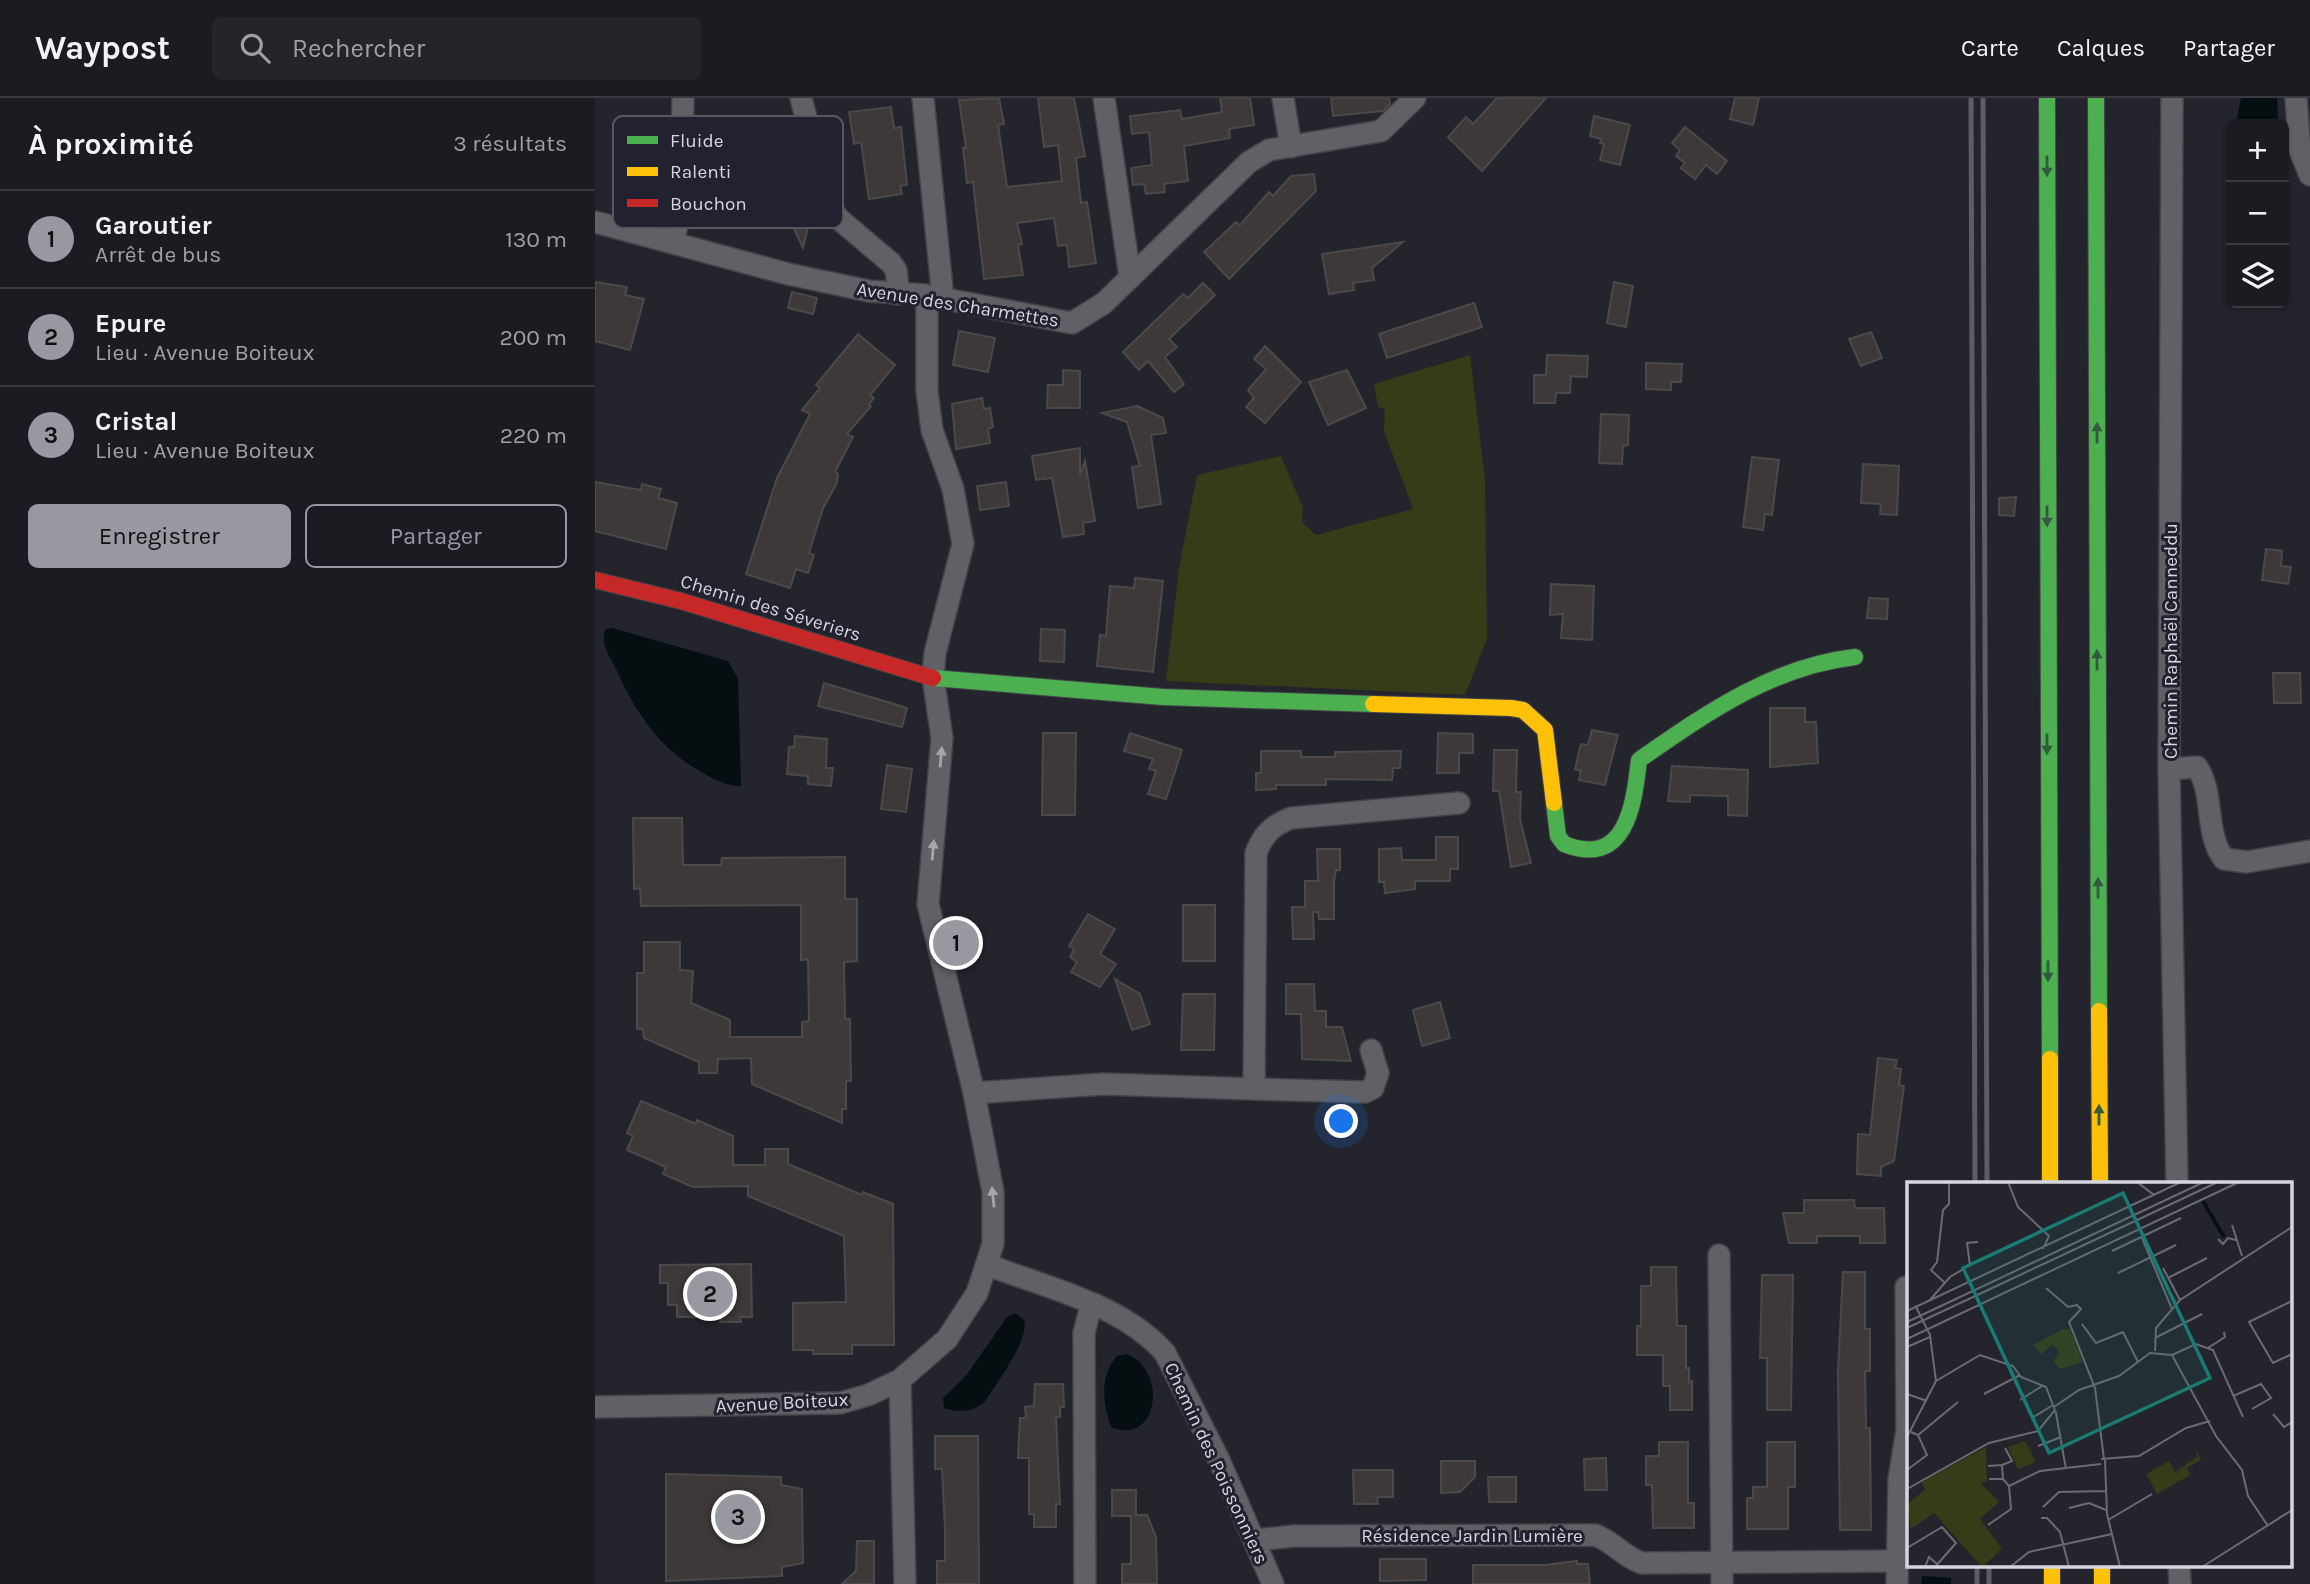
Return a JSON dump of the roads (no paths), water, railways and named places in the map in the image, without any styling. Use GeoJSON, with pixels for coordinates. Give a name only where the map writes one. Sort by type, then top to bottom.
{"type":"FeatureCollection","features":[{"type":"Feature","properties":{"kind":"main road"},"geometry":{"type":"LineString","coordinates":[[2047,98],[2050,1182]]}},
{"type":"Feature","properties":{"kind":"main road"},"geometry":{"type":"LineString","coordinates":[[2096,98],[2100,1182]]}},
{"type":"Feature","properties":{"kind":"main road","name":"Chemin des Séveriers"},"geometry":{"type":"LineString","coordinates":[[595,580],[681,601],[933,677],[1163,697],[1523,710],[1545,730],[1558,836],[1564,844],[1586,850],[1612,842],[1626,827],[1639,761],[1759,683],[1814,662],[1855,657]]}},
{"type":"Feature","properties":{"kind":"main road"},"geometry":{"type":"LineString","coordinates":[[2052,1566],[2052,1584]]}},
{"type":"Feature","properties":{"kind":"main road"},"geometry":{"type":"LineString","coordinates":[[2102,1566],[2102,1584]]}},
{"type":"Feature","properties":{"kind":"street"},"geometry":{"type":"LineString","coordinates":[[683,98],[683,116]]}},
{"type":"Feature","properties":{"kind":"street"},"geometry":{"type":"LineString","coordinates":[[801,98],[806,116]]}},
{"type":"Feature","properties":{"kind":"street"},"geometry":{"type":"LineString","coordinates":[[923,98],[934,297],[927,309],[927,391],[932,430],[953,489],[963,544],[935,653],[933,677],[942,738],[929,904],[974,1093],[995,1206],[993,1244],[988,1265]]}},
{"type":"Feature","properties":{"kind":"street"},"geometry":{"type":"LineString","coordinates":[[1104,98],[1130,277]]}},
{"type":"Feature","properties":{"kind":"street"},"geometry":{"type":"LineString","coordinates":[[1283,98],[1291,147]]}},
{"type":"Feature","properties":{"kind":"street","name":"Avenue des Charmettes"},"geometry":{"type":"LineString","coordinates":[[617,228],[788,274],[899,294],[934,297],[1072,323],[1104,303],[1249,162],[1269,150],[1381,131],[1415,98]]}},
{"type":"Feature","properties":{"kind":"street","name":"Chemin Raphaël Canneddu"},"geometry":{"type":"LineString","coordinates":[[2172,98],[2169,769],[2176,1182]]}},
{"type":"Feature","properties":{"kind":"street"},"geometry":{"type":"LineString","coordinates":[[2296,98],[2300,151],[2310,174]]}},
{"type":"Feature","properties":{"kind":"street","name":"Avenue des Charmettes"},"geometry":{"type":"LineString","coordinates":[[595,222],[613,227]]}},
{"type":"Feature","properties":{"kind":"street"},"geometry":{"type":"LineString","coordinates":[[843,222],[891,263],[896,270],[899,294]]}},
{"type":"Feature","properties":{"kind":"street"},"geometry":{"type":"LineString","coordinates":[[672,243],[676,228]]}},
{"type":"Feature","properties":{"kind":"street"},"geometry":{"type":"LineString","coordinates":[[2169,769],[2197,767],[2205,779],[2214,840],[2224,859],[2247,862],[2310,851]]}},
{"type":"Feature","properties":{"kind":"street"},"geometry":{"type":"LineString","coordinates":[[1254,1089],[1256,853],[1260,841],[1268,831],[1291,818],[1459,803]]}},
{"type":"Feature","properties":{"kind":"street"},"geometry":{"type":"LineString","coordinates":[[974,1093],[1103,1084],[1365,1092],[1373,1088],[1378,1073],[1371,1051]]}},
{"type":"Feature","properties":{"kind":"street"},"geometry":{"type":"LineString","coordinates":[[1719,1255],[1722,1584]]}},
{"type":"Feature","properties":{"kind":"street","name":"Chemin des Poissonniers"},"geometry":{"type":"LineString","coordinates":[[988,1265],[1091,1305],[1140,1328],[1165,1353],[1256,1540],[1273,1584]]}},
{"type":"Feature","properties":{"kind":"street","name":"Avenue Boiteux"},"geometry":{"type":"LineString","coordinates":[[595,1407],[840,1403],[868,1395],[900,1380],[925,1361],[956,1328],[977,1293],[988,1265]]}},
{"type":"Feature","properties":{"kind":"street"},"geometry":{"type":"LineString","coordinates":[[1897,1584],[1899,1479],[1907,1430],[1906,1287]]}},
{"type":"Feature","properties":{"kind":"street"},"geometry":{"type":"LineString","coordinates":[[1085,1584],[1084,1333],[1091,1305]]}},
{"type":"Feature","properties":{"kind":"street"},"geometry":{"type":"LineString","coordinates":[[900,1380],[905,1584]]}},
{"type":"Feature","properties":{"kind":"street","name":"Résidence Jardin Lumière"},"geometry":{"type":"LineString","coordinates":[[1256,1540],[1293,1536],[1595,1535],[1608,1540],[1629,1558],[1641,1563],[1897,1561]]}},
{"type":"Feature","properties":{"kind":"street"},"geometry":{"type":"LineString","coordinates":[[2179,1566],[2180,1584]]}},
{"type":"Feature","properties":{"kind":"railway"},"geometry":{"type":"LineString","coordinates":[[1971,98],[1975,1182]]}},
{"type":"Feature","properties":{"kind":"railway"},"geometry":{"type":"LineString","coordinates":[[1983,98],[1987,1182]]}},
{"type":"Feature","properties":{"kind":"railway"},"geometry":{"type":"LineString","coordinates":[[1977,1566],[1977,1584]]}},
{"type":"Feature","properties":{"kind":"railway"},"geometry":{"type":"LineString","coordinates":[[1989,1566],[1989,1584]]}},
{"type":"Feature","properties":{"kind":"place","name":"Garoutier"},"geometry":{"type":"Point","coordinates":[956,943]}},
{"type":"Feature","properties":{"kind":"place","name":"Epure"},"geometry":{"type":"Point","coordinates":[710,1294]}},
{"type":"Feature","properties":{"kind":"place","name":"Cristal"},"geometry":{"type":"Point","coordinates":[738,1517]}}]}
